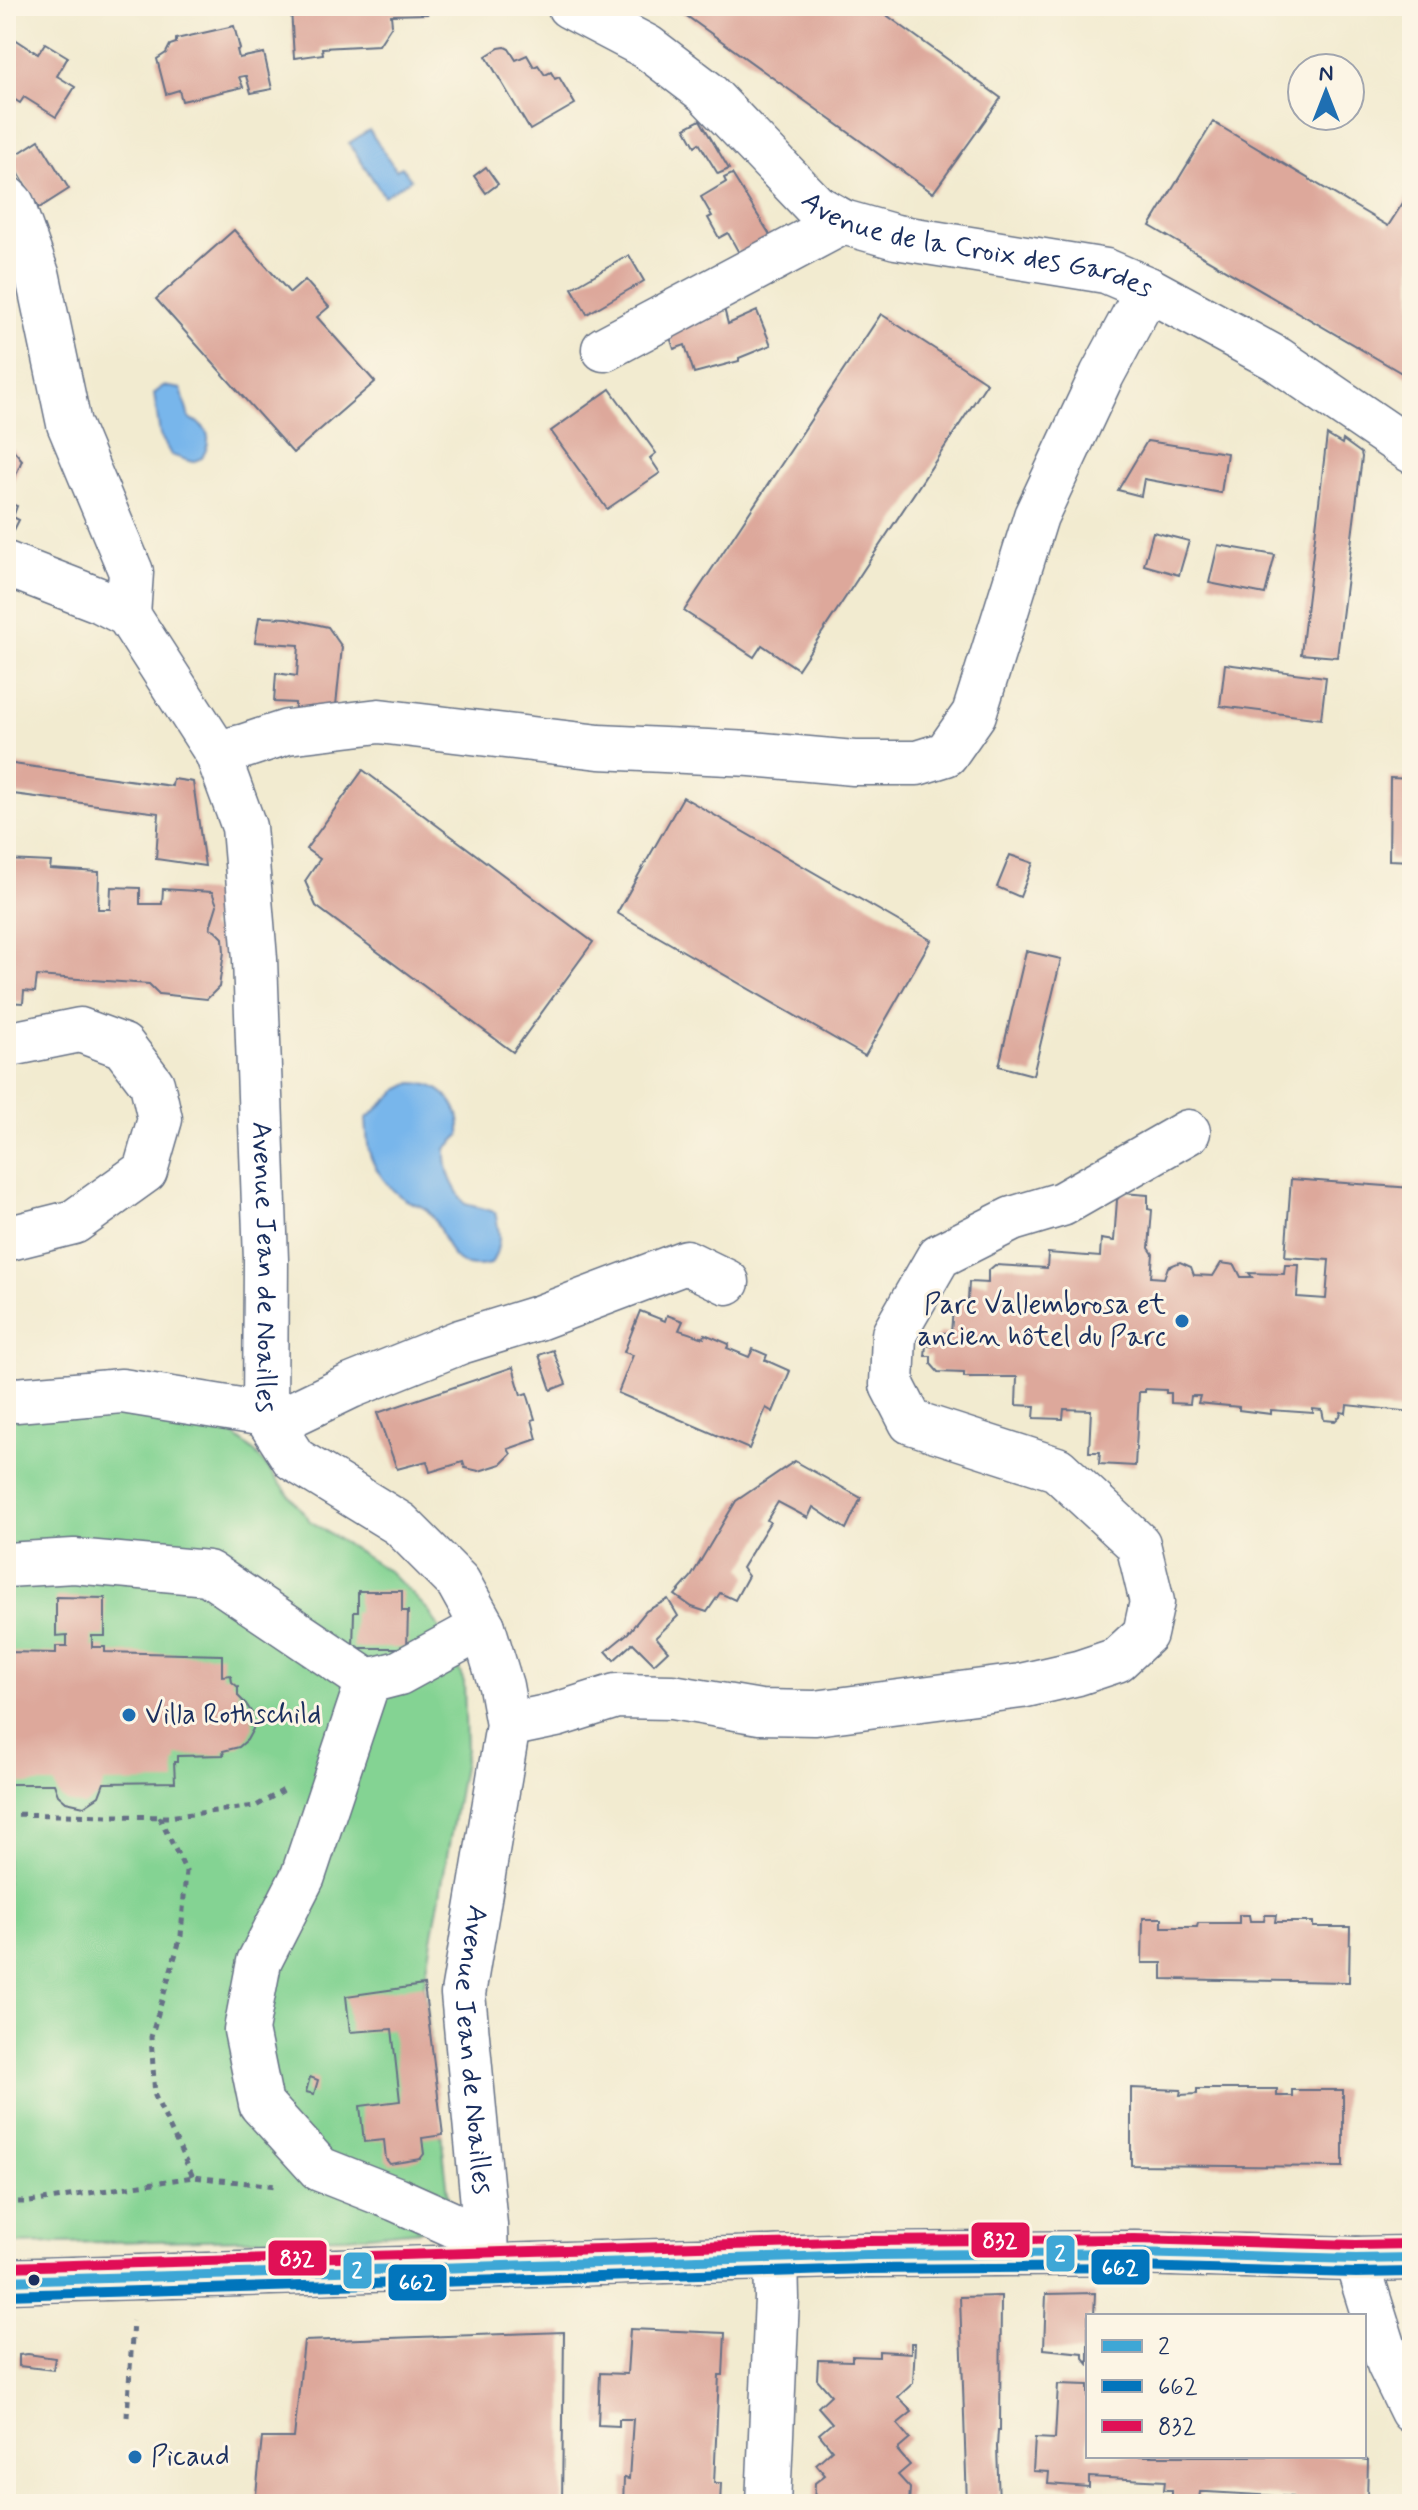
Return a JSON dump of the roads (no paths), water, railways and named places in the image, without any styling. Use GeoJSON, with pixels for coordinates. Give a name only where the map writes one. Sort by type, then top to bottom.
{"type":"FeatureCollection","features":[{"type":"Feature","properties":{"kind":"street","name":"Avenue de la Croix des Gardes"},"geometry":{"type":"LineString","coordinates":[[569,6],[647,47],[706,92],[815,206],[843,222],[896,237],[1106,271],[1148,289],[1277,359],[1412,451]]}},
{"type":"Feature","properties":{"kind":"street"},"geometry":{"type":"LineString","coordinates":[[6,198],[12,204],[38,277],[69,424],[131,572],[128,615],[99,600],[6,564]]}},
{"type":"Feature","properties":{"kind":"street"},"geometry":{"type":"LineString","coordinates":[[604,349],[843,222]]}},
{"type":"Feature","properties":{"kind":"street"},"geometry":{"type":"LineString","coordinates":[[217,753],[287,732],[379,721],[599,747],[751,754],[854,763],[917,763],[946,754],[974,714],[1036,516],[1102,375],[1148,289]]}},
{"type":"Feature","properties":{"kind":"street","name":"Avenue Jean de Noailles"},"geometry":{"type":"LineString","coordinates":[[128,615],[217,753],[244,827],[255,959],[269,1419],[294,1459],[400,1524],[458,1582],[483,1627],[501,1686],[508,1725],[463,1994],[486,2252]]}},
{"type":"Feature","properties":{"kind":"street"},"geometry":{"type":"LineString","coordinates":[[6,1045],[80,1030],[123,1046],[152,1084],[160,1119],[145,1171],[74,1222],[6,1239]]}},
{"type":"Feature","properties":{"kind":"street"},"geometry":{"type":"LineString","coordinates":[[508,1725],[556,1715],[616,1696],[672,1697],[760,1712],[815,1713],[1021,1686],[1117,1660],[1145,1634],[1152,1602],[1138,1544],[1057,1469],[911,1422],[892,1385],[894,1334],[939,1256],[1012,1219],[1062,1204],[1188,1132]]}},
{"type":"Feature","properties":{"kind":"street"},"geometry":{"type":"LineString","coordinates":[[6,1398],[16,1400],[122,1391],[269,1419],[460,1342],[538,1318],[686,1262],[727,1282]]}},
{"type":"Feature","properties":{"kind":"street"},"geometry":{"type":"LineString","coordinates":[[6,1565],[74,1561],[208,1573],[368,1681],[399,1673],[483,1627]]}},
{"type":"Feature","properties":{"kind":"street"},"geometry":{"type":"LineString","coordinates":[[368,1681],[303,1876],[259,1962],[246,2030],[261,2104],[320,2169],[486,2252]]}},
{"type":"Feature","properties":{"kind":"street"},"geometry":{"type":"LineString","coordinates":[[6,2281],[135,2276],[486,2252],[776,2258],[1135,2253],[1412,2258]]}},
{"type":"Feature","properties":{"kind":"street"},"geometry":{"type":"LineString","coordinates":[[768,2504],[776,2258]]}},
{"type":"Feature","properties":{"kind":"street"},"geometry":{"type":"LineString","coordinates":[[1356,2259],[1389,2364],[1412,2411]]}},
{"type":"Feature","properties":{"kind":"water"},"geometry":{"type":"Polygon","coordinates":[[[369,130],[396,170],[402,167],[411,179],[384,196],[349,143],[369,130]]]}},
{"type":"Feature","properties":{"kind":"water"},"geometry":{"type":"Polygon","coordinates":[[[163,386],[181,389],[189,418],[208,434],[208,445],[202,458],[192,462],[171,455],[160,435],[154,394],[163,386]]]}},
{"type":"Feature","properties":{"kind":"water"},"geometry":{"type":"Polygon","coordinates":[[[412,1083],[433,1087],[441,1092],[458,1114],[460,1135],[446,1149],[448,1172],[465,1204],[495,1212],[499,1239],[491,1264],[475,1266],[456,1259],[428,1211],[394,1191],[371,1158],[366,1119],[398,1090],[412,1083]]]}},
{"type":"Feature","properties":{"kind":"place","name":"Parc Vallembrosa et ancien hôtel du Parc"},"geometry":{"type":"Point","coordinates":[1182,1321]}},
{"type":"Feature","properties":{"kind":"place","name":"Villa Rothschild"},"geometry":{"type":"Point","coordinates":[129,1715]}},
{"type":"Feature","properties":{"kind":"place","name":"Picaud"},"geometry":{"type":"Point","coordinates":[135,2457]}}]}
